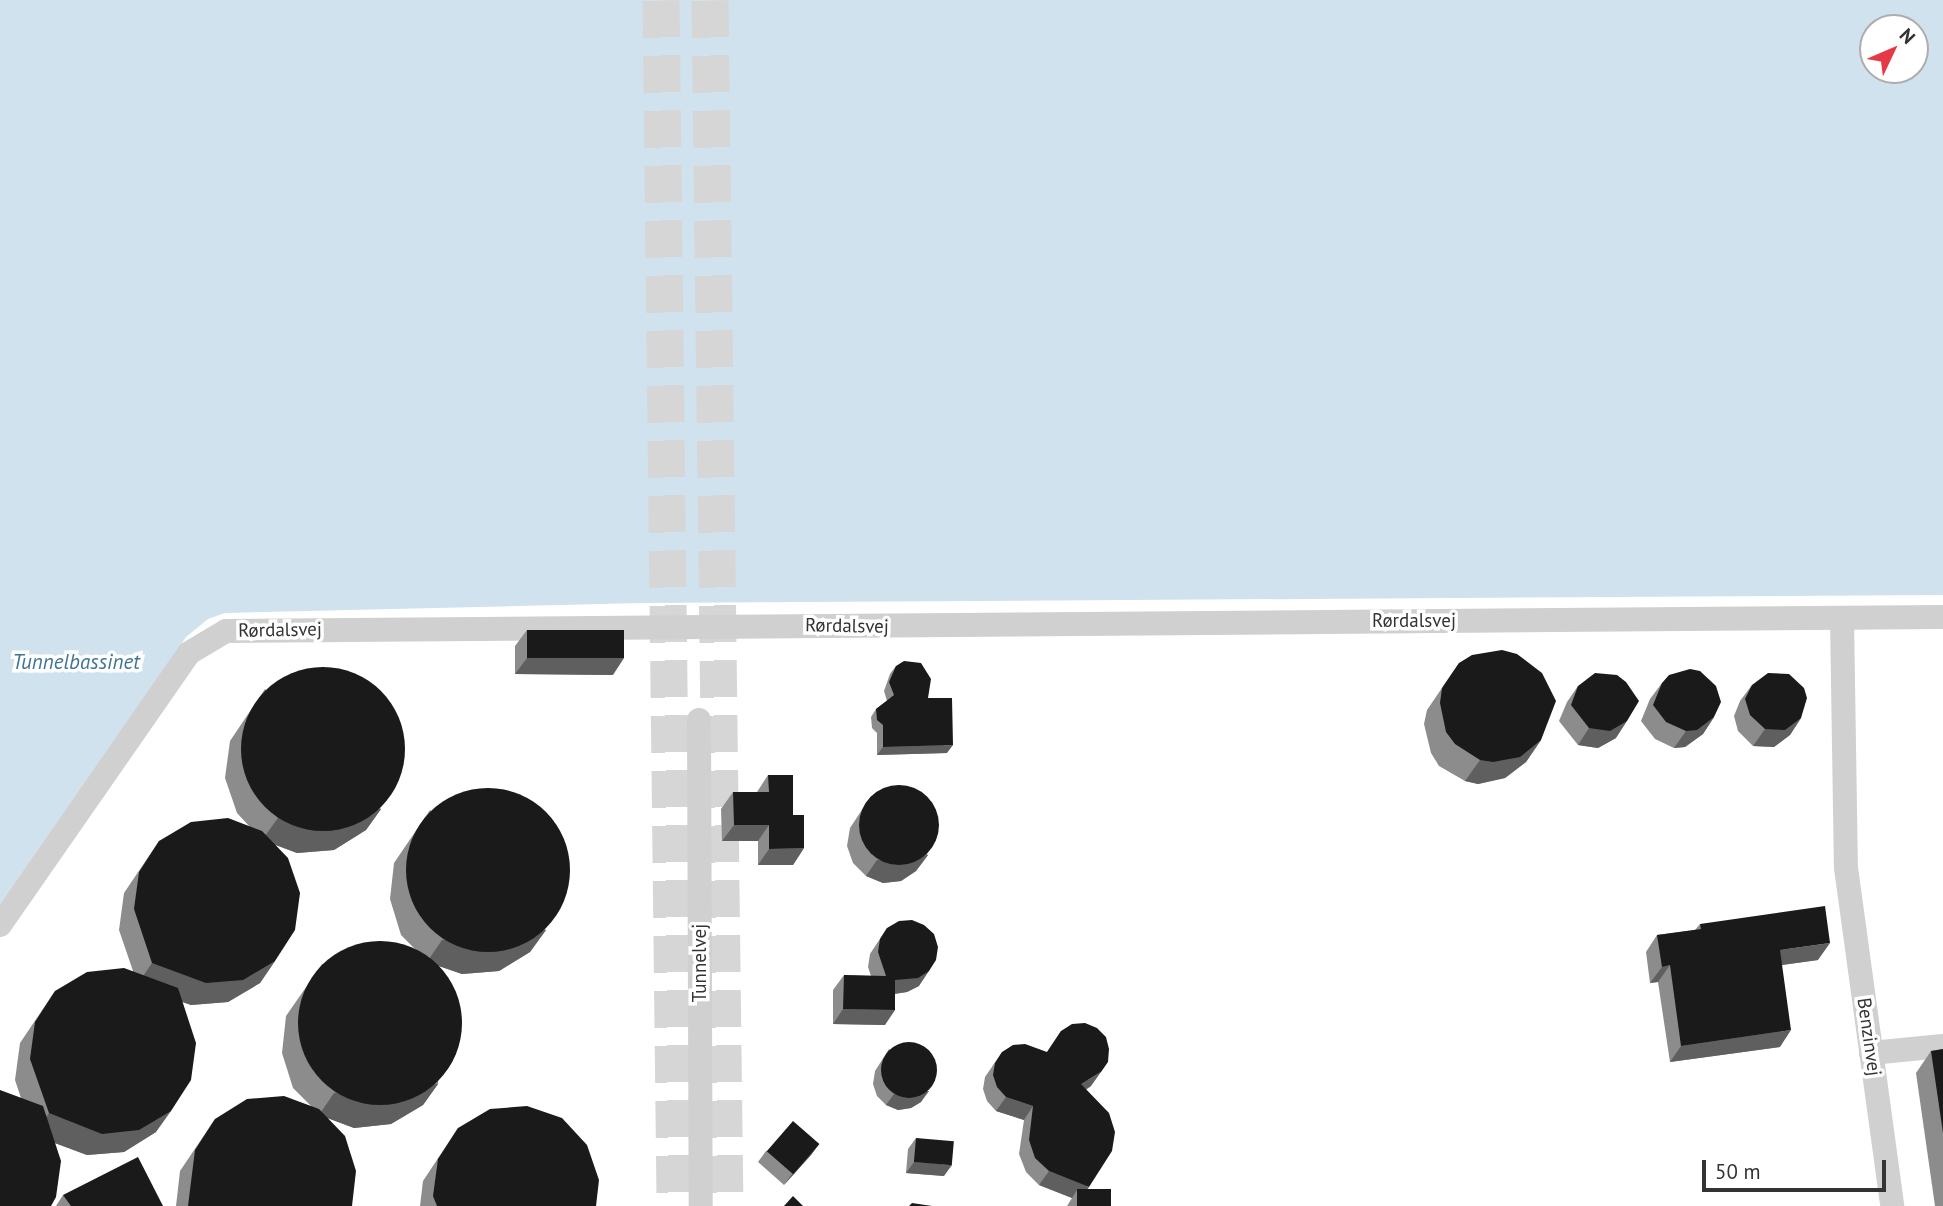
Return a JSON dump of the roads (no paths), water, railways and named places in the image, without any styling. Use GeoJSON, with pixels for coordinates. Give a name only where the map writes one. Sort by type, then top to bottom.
{"type":"FeatureCollection","features":[{"type":"Feature","properties":{"kind":"street","name":"Rørdalsvej"},"geometry":{"type":"LineString","coordinates":[[0,925],[188,653],[226,631],[1943,617]]}},
{"type":"Feature","properties":{"kind":"street","name":"Benzinvej"},"geometry":{"type":"LineString","coordinates":[[1842,618],[1846,868],[1892,1206]]}},
{"type":"Feature","properties":{"kind":"street","name":"Tunnelvej"},"geometry":{"type":"LineString","coordinates":[[699,720],[701,1206]]}},
{"type":"Feature","properties":{"kind":"street"},"geometry":{"type":"LineString","coordinates":[[1871,1053],[1943,1046]]}},
{"type":"Feature","properties":{"kind":"water","name":"Tunnelbassinet"},"geometry":{"type":"Polygon","coordinates":[[[0,0],[1943,0],[1943,595],[641,603],[225,613],[208,619],[186,637],[0,904],[0,0]]]}},
{"type":"Feature","properties":{"kind":"tunnel"},"geometry":{"type":"LineString","coordinates":[[661,0],[675,1206]]}},
{"type":"Feature","properties":{"kind":"tunnel"},"geometry":{"type":"LineString","coordinates":[[710,0],[725,1206]]}}]}
